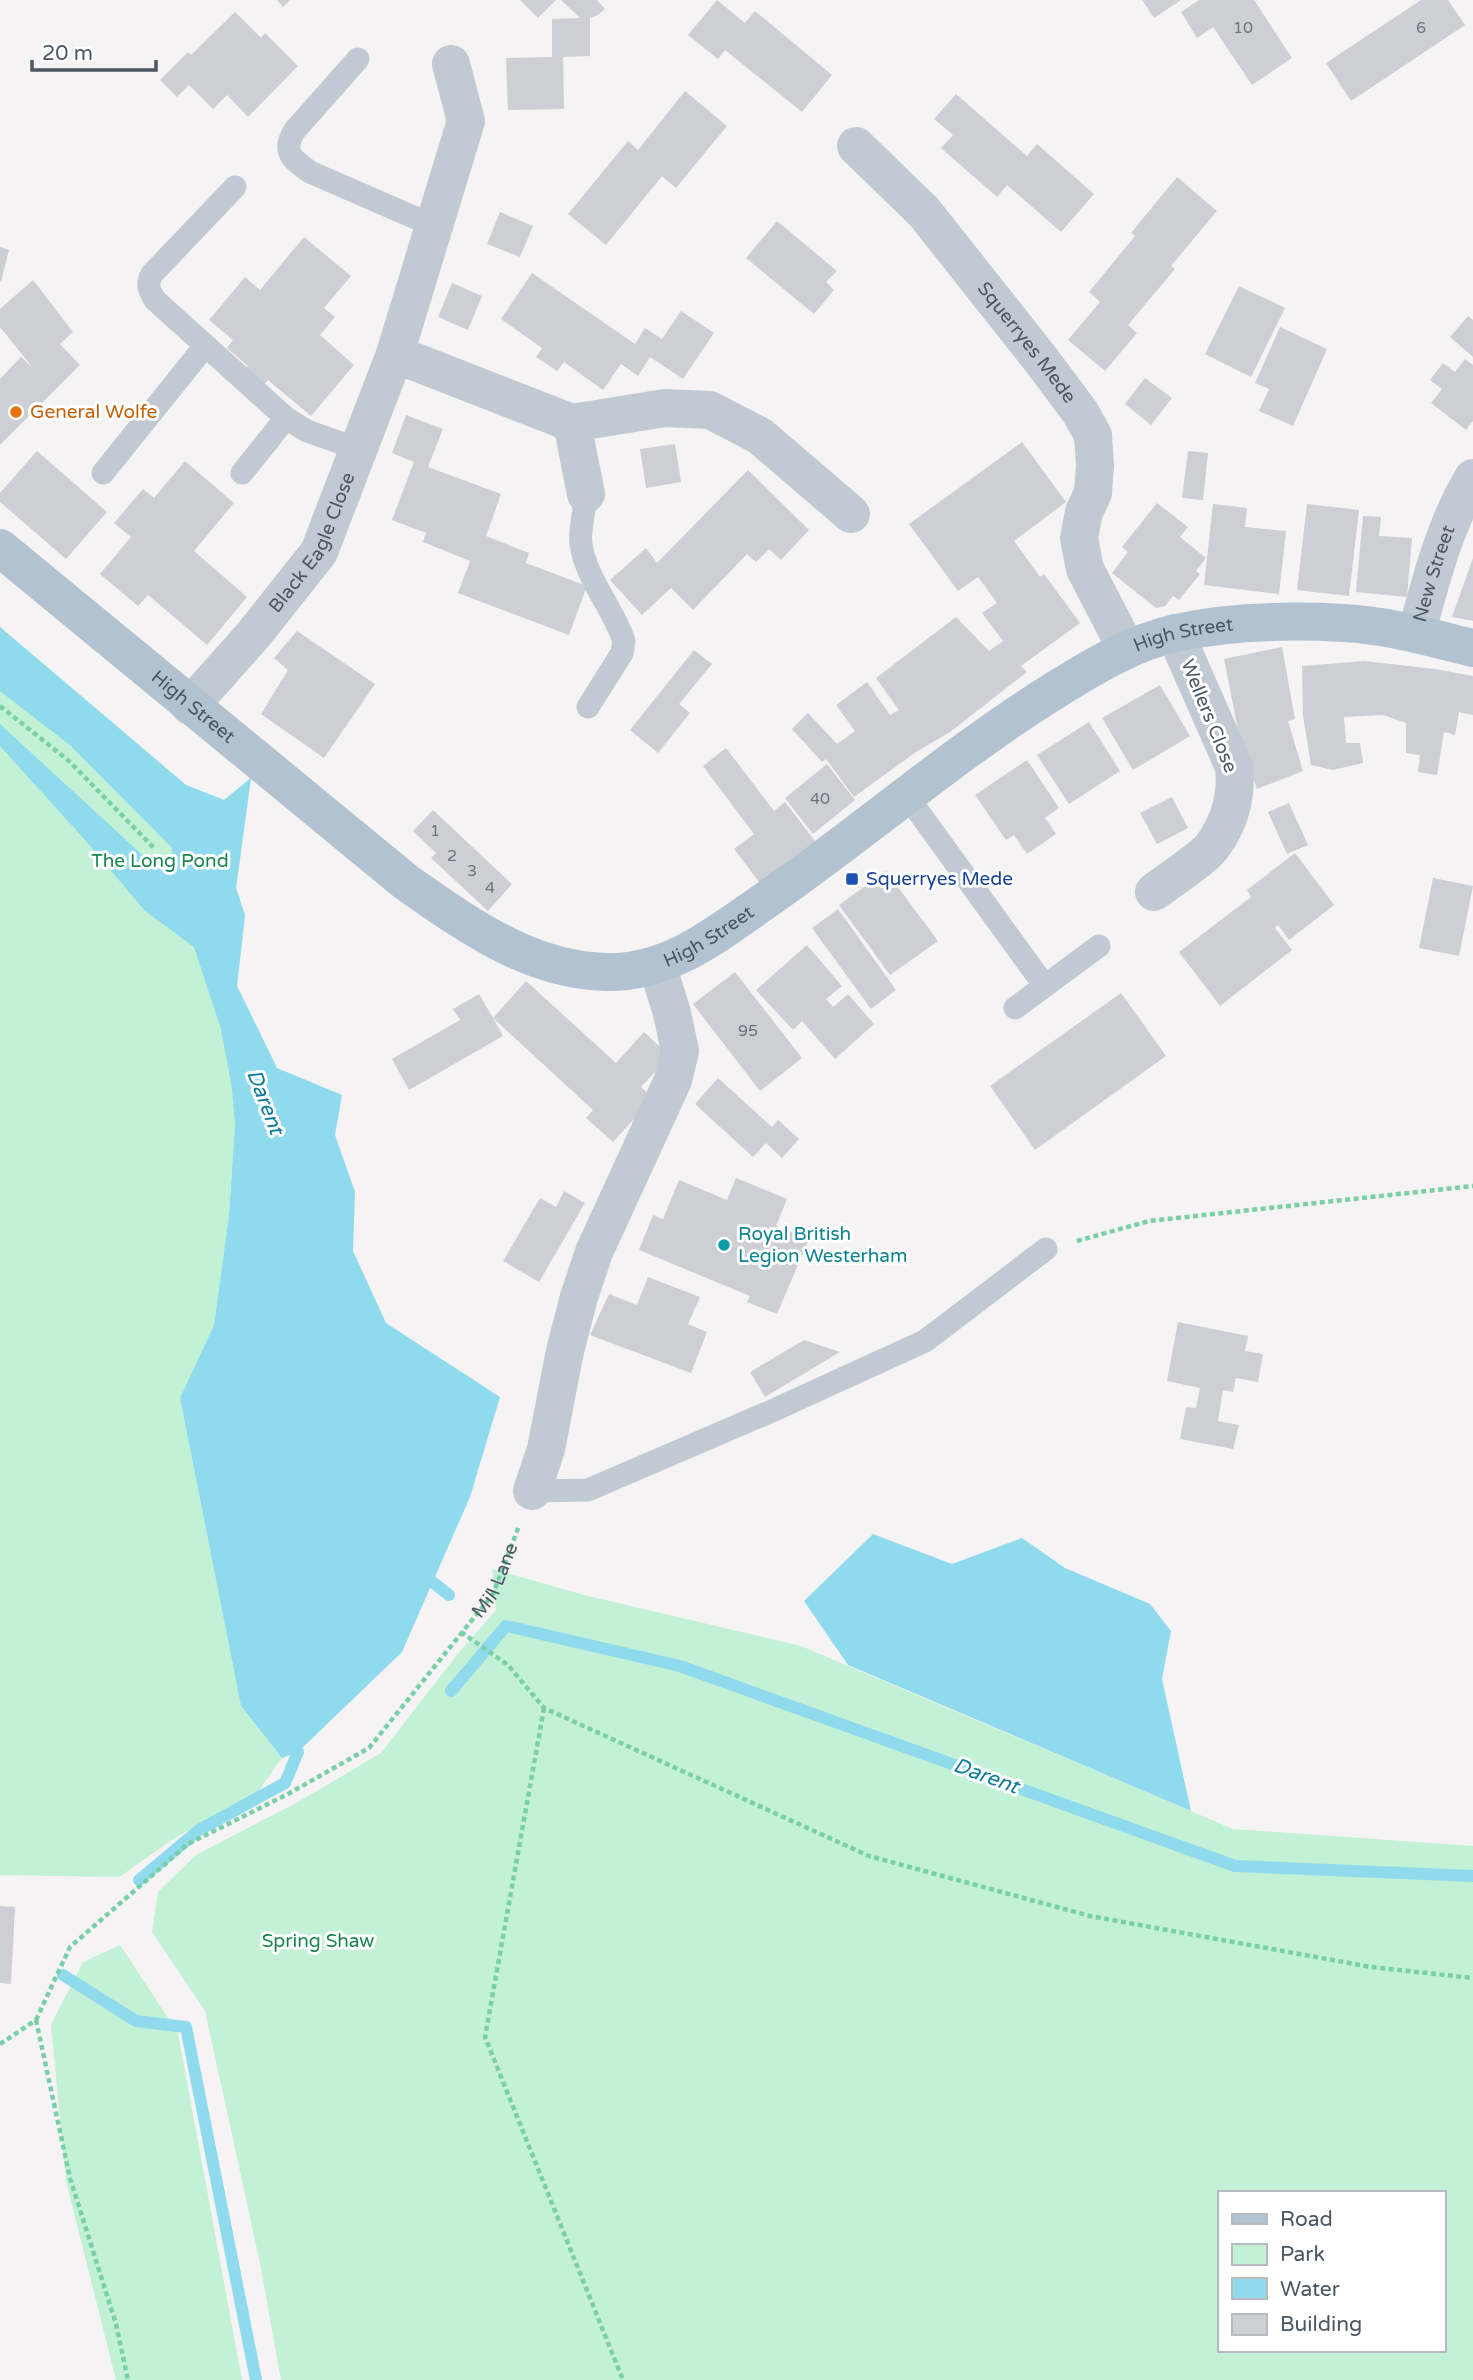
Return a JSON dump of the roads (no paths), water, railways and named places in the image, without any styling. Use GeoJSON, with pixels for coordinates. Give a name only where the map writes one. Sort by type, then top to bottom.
{"type":"FeatureCollection","features":[{"type":"Feature","properties":{"kind":"main road","name":"High Street"},"geometry":{"type":"LineString","coordinates":[[0,548],[406,882],[472,928],[529,956],[573,968],[606,972],[657,965],[704,943],[792,882],[979,741],[1090,669],[1127,650],[1175,633],[1232,625],[1284,622],[1346,623],[1416,634],[1473,648]]}},
{"type":"Feature","properties":{"kind":"street","name":"Black Eagle Close"},"geometry":{"type":"LineString","coordinates":[[190,706],[254,634],[319,552],[395,354],[466,121],[451,64]]}},
{"type":"Feature","properties":{"kind":"street","name":"Squerryes Mede"},"geometry":{"type":"LineString","coordinates":[[856,146],[924,212],[1042,361],[1080,412],[1093,435],[1093,493],[1084,512],[1079,538],[1084,569],[1127,650]]}},
{"type":"Feature","properties":{"kind":"street"},"geometry":{"type":"LineString","coordinates":[[395,354],[572,422],[665,408],[710,410],[760,436],[850,514]]}},
{"type":"Feature","properties":{"kind":"street"},"geometry":{"type":"LineString","coordinates":[[572,422],[586,494]]}},
{"type":"Feature","properties":{"kind":"street","name":"New Street"},"geometry":{"type":"LineString","coordinates":[[1416,634],[1440,549],[1462,495],[1473,478]]}},
{"type":"Feature","properties":{"kind":"street","name":"Wellers Close"},"geometry":{"type":"LineString","coordinates":[[1154,892],[1213,846],[1229,816],[1236,788],[1234,767],[1175,633]]}},
{"type":"Feature","properties":{"kind":"street"},"geometry":{"type":"LineString","coordinates":[[532,1491],[546,1449],[565,1351],[579,1297],[594,1252],[626,1177],[673,1080],[680,1051],[657,965]]}},
{"type":"Feature","properties":{"kind":"lane"},"geometry":{"type":"LineString","coordinates":[[358,60],[295,130],[289,141],[288,151],[295,162],[310,172],[434,226]]}},
{"type":"Feature","properties":{"kind":"lane"},"geometry":{"type":"LineString","coordinates":[[235,187],[152,274],[148,281],[149,290],[155,300],[286,418],[307,431],[358,449]]}},
{"type":"Feature","properties":{"kind":"lane"},"geometry":{"type":"LineString","coordinates":[[103,473],[205,346]]}},
{"type":"Feature","properties":{"kind":"lane"},"geometry":{"type":"LineString","coordinates":[[242,473],[286,418]]}},
{"type":"Feature","properties":{"kind":"lane"},"geometry":{"type":"LineString","coordinates":[[586,494],[581,546],[590,574],[624,641],[622,653],[588,707]]}},
{"type":"Feature","properties":{"kind":"lane"},"geometry":{"type":"LineString","coordinates":[[907,796],[1044,985]]}},
{"type":"Feature","properties":{"kind":"lane"},"geometry":{"type":"LineString","coordinates":[[1015,1008],[1098,946]]}},
{"type":"Feature","properties":{"kind":"lane"},"geometry":{"type":"LineString","coordinates":[[532,1491],[588,1490],[925,1341],[1046,1249]]}},
{"type":"Feature","properties":{"kind":"water"},"geometry":{"type":"Polygon","coordinates":[[[0,627],[186,785],[224,800],[251,778],[236,888],[245,915],[237,986],[277,1068],[342,1095],[335,1135],[355,1192],[353,1251],[386,1323],[500,1397],[470,1497],[402,1652],[298,1752],[282,1758],[241,1706],[180,1398],[214,1325],[229,1215],[235,1125],[232,1089],[221,1029],[194,947],[145,911],[0,746],[0,724],[150,862],[171,871],[172,848],[71,746],[0,691],[0,627]]]}},
{"type":"Feature","properties":{"kind":"water"},"geometry":{"type":"Polygon","coordinates":[[[873,1534],[952,1564],[1022,1538],[1065,1568],[1150,1604],[1171,1631],[1162,1679],[1191,1811],[848,1665],[804,1601],[873,1534]]]}},
{"type":"Feature","properties":{"kind":"waterway","name":"Darent"},"geometry":{"type":"LineString","coordinates":[[421,1573],[449,1595]]}},
{"type":"Feature","properties":{"kind":"waterway","name":"Darent"},"geometry":{"type":"LineString","coordinates":[[451,1691],[506,1626],[680,1666],[1235,1866],[1473,1876]]}},
{"type":"Feature","properties":{"kind":"waterway"},"geometry":{"type":"LineString","coordinates":[[139,1880],[199,1830],[285,1783],[298,1752]]}},
{"type":"Feature","properties":{"kind":"waterway"},"geometry":{"type":"LineString","coordinates":[[63,1975],[136,2021],[186,2027],[256,2380]]}},
{"type":"Feature","properties":{"kind":"place","name":"General Wolfe"},"geometry":{"type":"Point","coordinates":[16,412]}},
{"type":"Feature","properties":{"kind":"place","name":"Squerryes Mede"},"geometry":{"type":"Point","coordinates":[852,879]}},
{"type":"Feature","properties":{"kind":"place","name":"Royal British Legion Westerham"},"geometry":{"type":"Point","coordinates":[724,1245]}},
{"type":"Feature","properties":{"kind":"park label","name":"The Long Pond"},"geometry":{"type":"Point","coordinates":[160,861]}},
{"type":"Feature","properties":{"kind":"park label","name":"Spring Shaw"},"geometry":{"type":"Point","coordinates":[318,1941]}}]}
